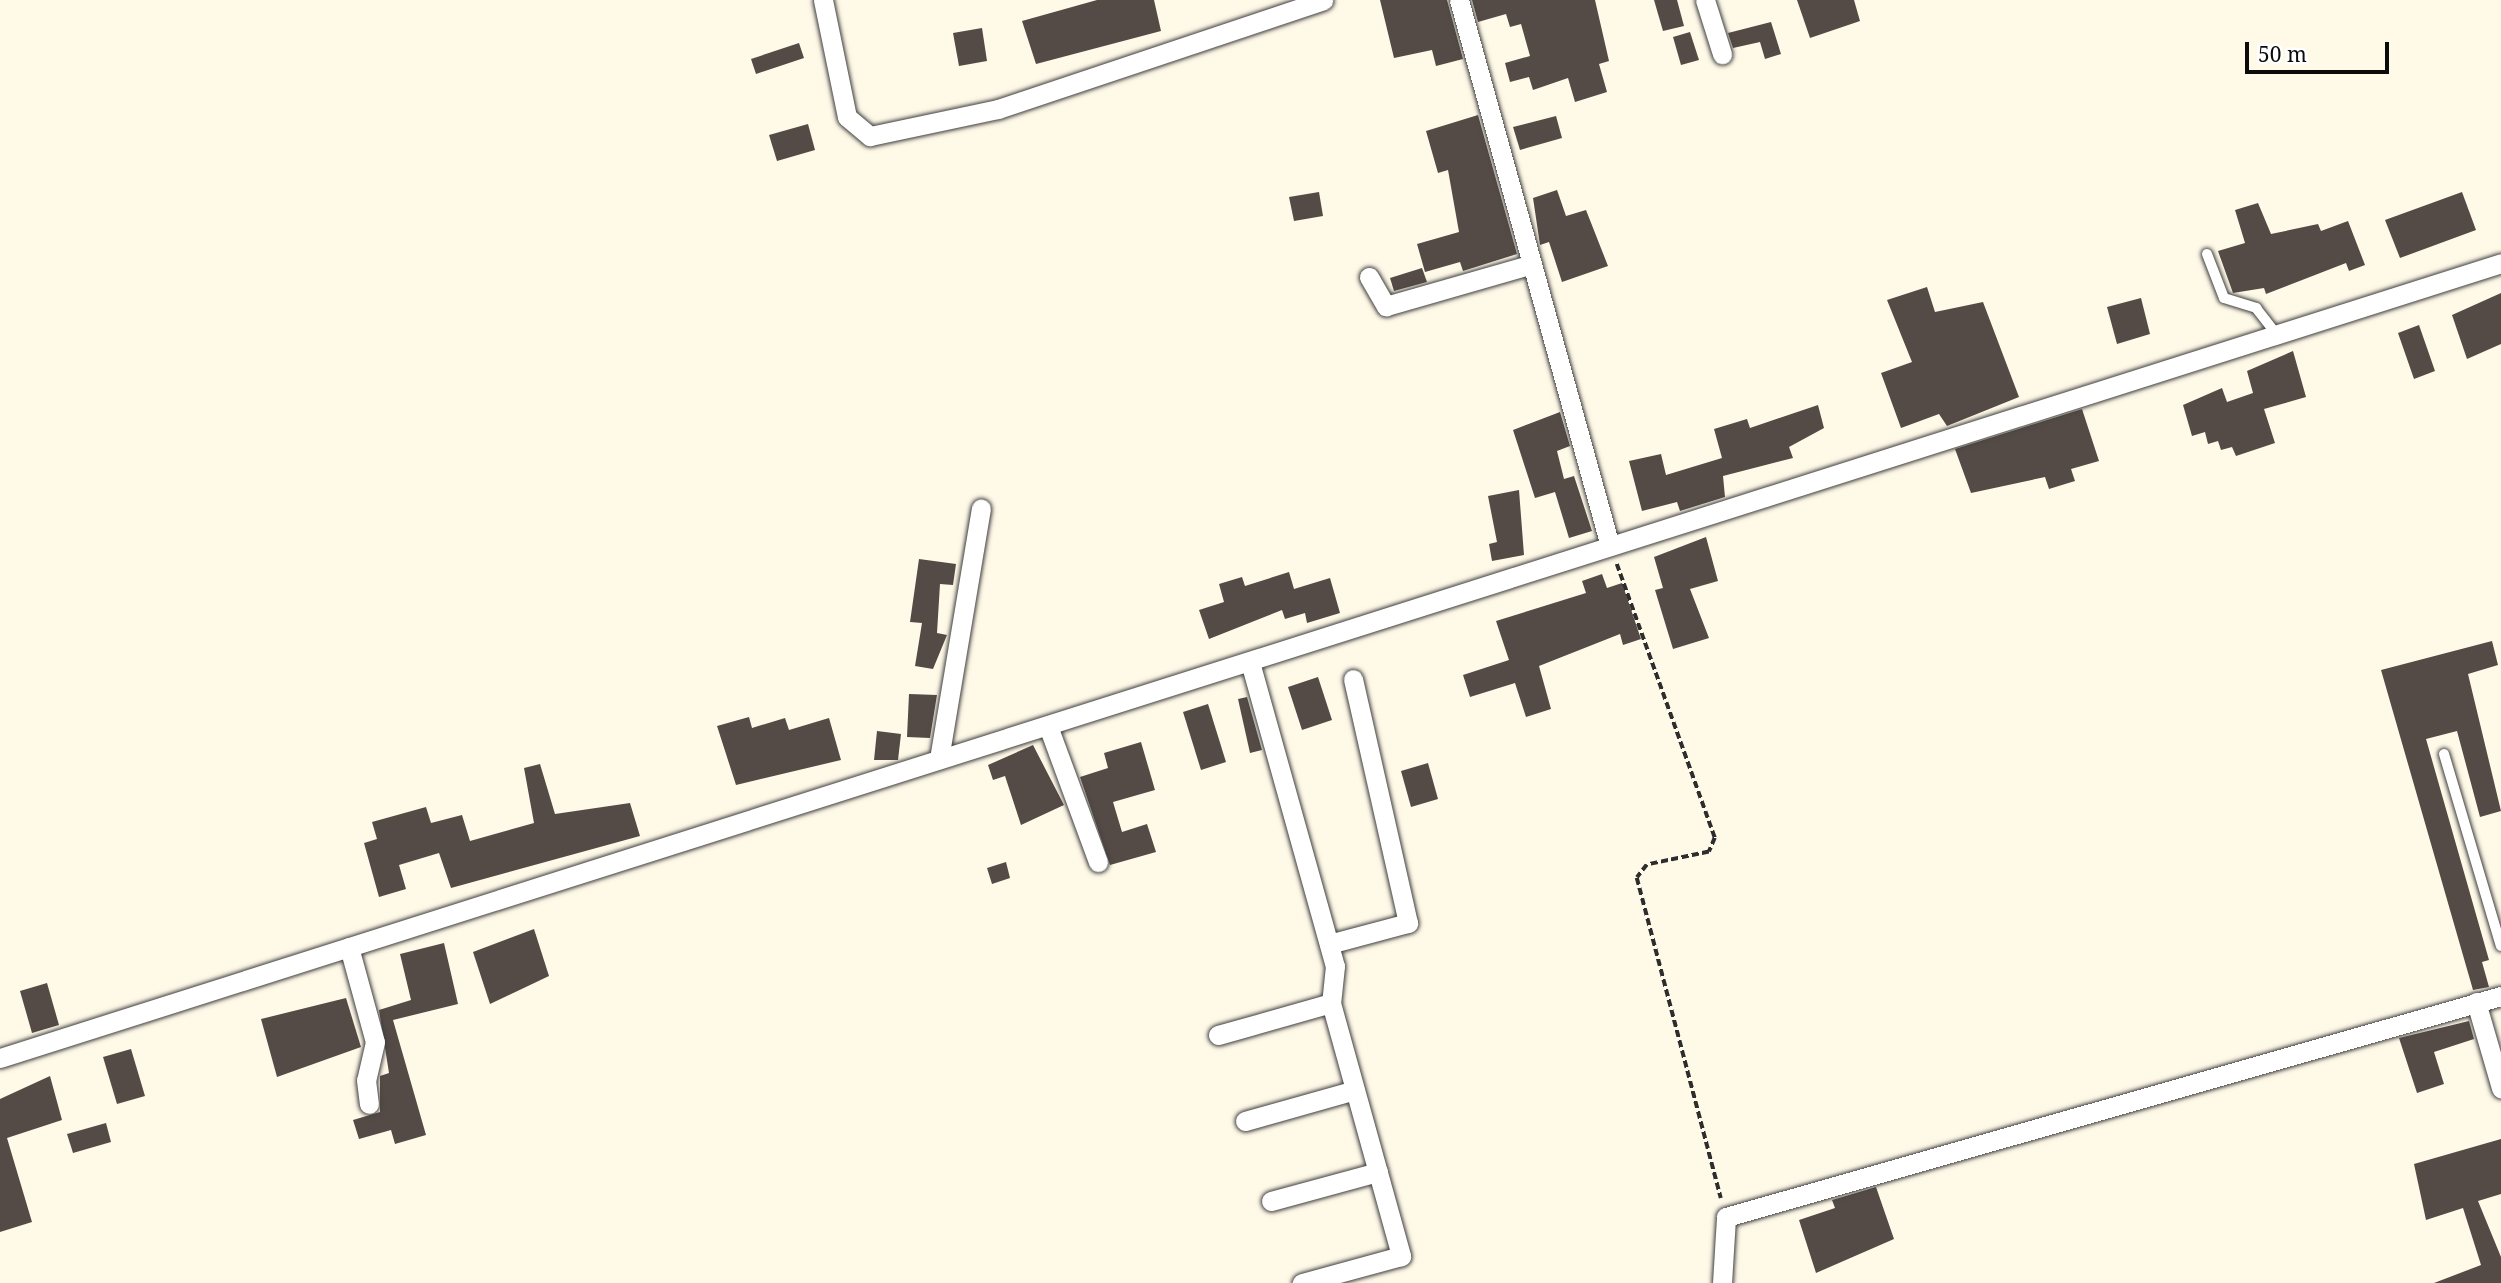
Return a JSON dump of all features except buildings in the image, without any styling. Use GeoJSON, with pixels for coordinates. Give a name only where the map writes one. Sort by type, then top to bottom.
{"type":"FeatureCollection","features":[{"type":"Feature","properties":{"kind":"street"},"geometry":{"type":"LineString","coordinates":[[822,0],[847,117],[857,131],[870,136],[998,109],[1323,0]]}},
{"type":"Feature","properties":{"kind":"street"},"geometry":{"type":"LineString","coordinates":[[1459,0],[1611,546]]}},
{"type":"Feature","properties":{"kind":"street"},"geometry":{"type":"LineString","coordinates":[[1705,0],[1722,54]]}},
{"type":"Feature","properties":{"kind":"street"},"geometry":{"type":"LineString","coordinates":[[0,1058],[2501,263]]}},
{"type":"Feature","properties":{"kind":"street"},"geometry":{"type":"LineString","coordinates":[[1369,277],[1386,306],[1532,264]]}},
{"type":"Feature","properties":{"kind":"street"},"geometry":{"type":"LineString","coordinates":[[939,759],[981,508]]}},
{"type":"Feature","properties":{"kind":"street"},"geometry":{"type":"LineString","coordinates":[[1250,662],[1335,966],[1331,1003],[1401,1256],[1302,1283]]}},
{"type":"Feature","properties":{"kind":"street"},"geometry":{"type":"LineString","coordinates":[[1329,944],[1408,923],[1353,679]]}},
{"type":"Feature","properties":{"kind":"street"},"geometry":{"type":"LineString","coordinates":[[1048,726],[1098,862]]}},
{"type":"Feature","properties":{"kind":"street"},"geometry":{"type":"LineString","coordinates":[[349,947],[375,1042],[366,1080],[369,1104]]}},
{"type":"Feature","properties":{"kind":"street"},"geometry":{"type":"LineString","coordinates":[[1722,1283],[1726,1217],[2501,996]]}},
{"type":"Feature","properties":{"kind":"street"},"geometry":{"type":"LineString","coordinates":[[2476,1002],[2501,1088]]}},
{"type":"Feature","properties":{"kind":"street"},"geometry":{"type":"LineString","coordinates":[[1219,1035],[1331,1003]]}},
{"type":"Feature","properties":{"kind":"street"},"geometry":{"type":"LineString","coordinates":[[1245,1121],[1355,1090]]}},
{"type":"Feature","properties":{"kind":"street"},"geometry":{"type":"LineString","coordinates":[[1271,1201],[1378,1172]]}},
{"type":"Feature","properties":{"kind":"lane"},"geometry":{"type":"LineString","coordinates":[[2207,254],[2224,298],[2256,309],[2277,335]]}},
{"type":"Feature","properties":{"kind":"lane"},"geometry":{"type":"LineString","coordinates":[[2444,754],[2501,946]]}},
{"type":"Feature","properties":{"kind":"path"},"geometry":{"type":"LineString","coordinates":[[1611,546],[1714,838],[1709,852],[1647,865],[1637,878],[1726,1217]]}}]}
